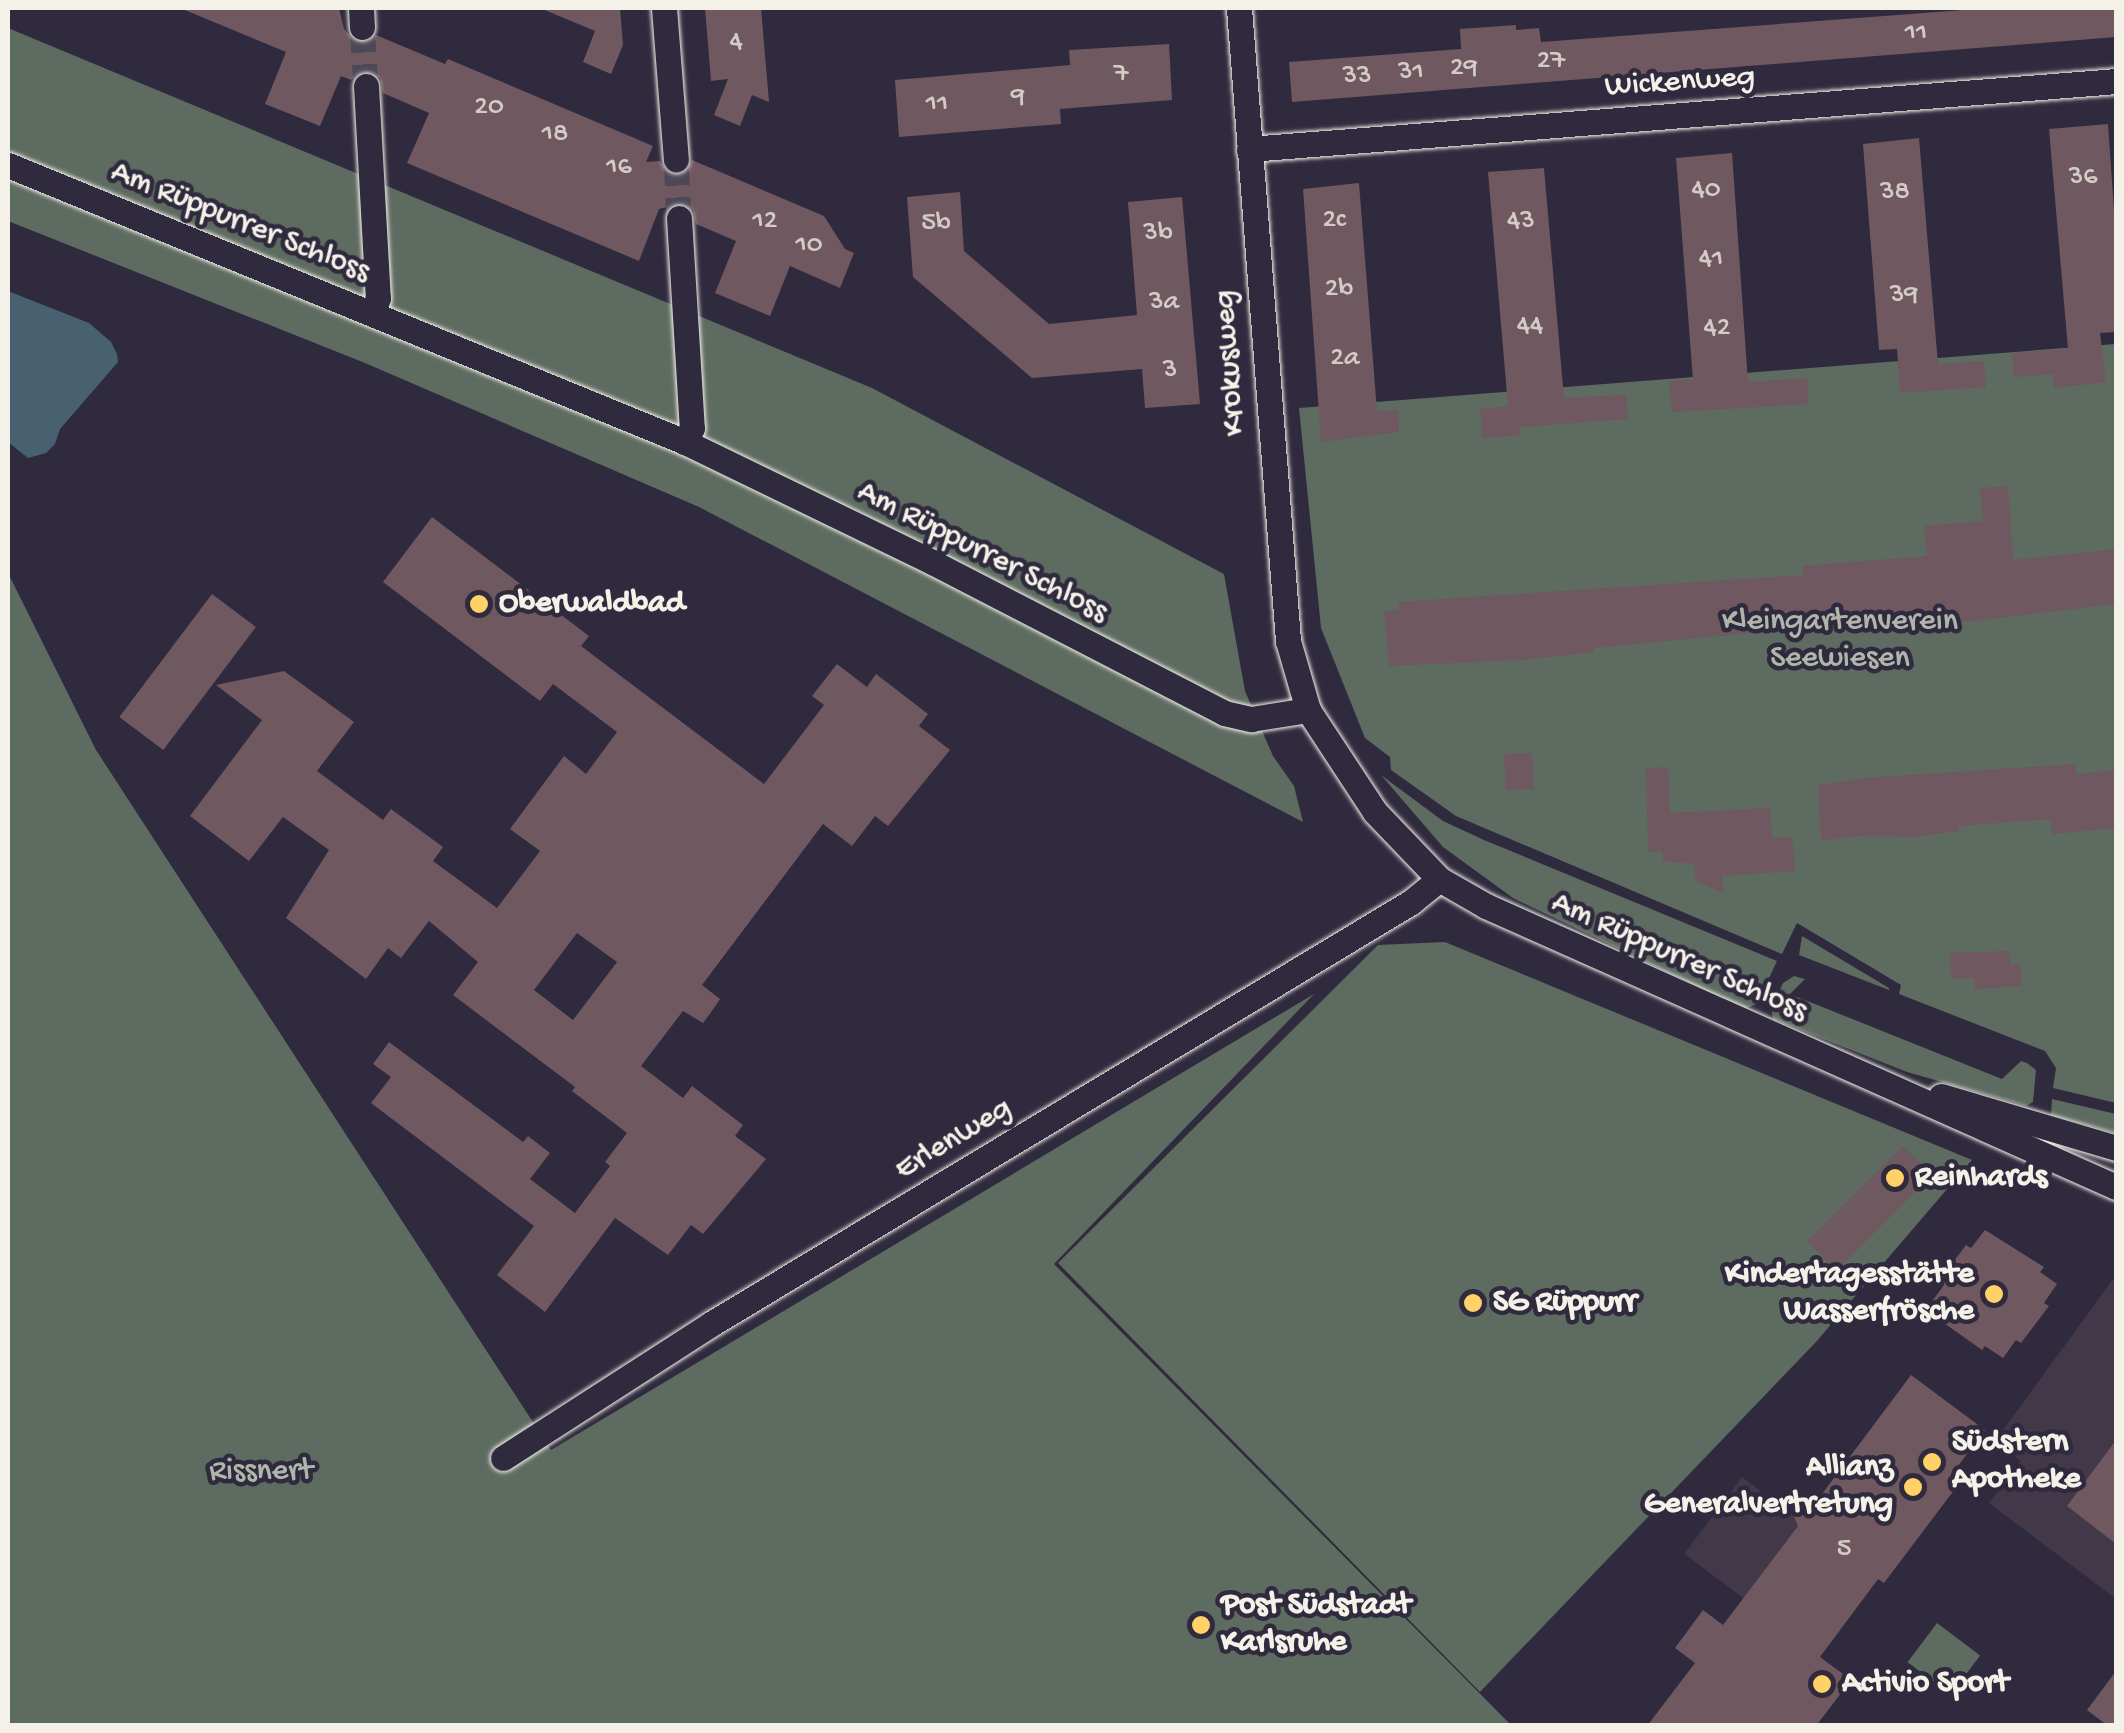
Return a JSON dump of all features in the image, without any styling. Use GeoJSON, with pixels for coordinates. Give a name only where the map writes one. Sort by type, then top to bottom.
{"type":"FeatureCollection","features":[{"type":"Feature","properties":{"kind":"street"},"geometry":{"type":"LineString","coordinates":[[664,8],[676,160]]}},
{"type":"Feature","properties":{"kind":"street","name":"Krokusweg"},"geometry":{"type":"LineString","coordinates":[[1239,8],[1282,590],[1288,641],[1308,710]]}},
{"type":"Feature","properties":{"kind":"street","name":"Wickenweg"},"geometry":{"type":"LineString","coordinates":[[1249,149],[2116,81]]}},
{"type":"Feature","properties":{"kind":"street"},"geometry":{"type":"LineString","coordinates":[[366,86],[378,298],[373,311]]}},
{"type":"Feature","properties":{"kind":"street","name":"Am Rüppurrer Schloss"},"geometry":{"type":"LineString","coordinates":[[8,164],[685,442],[932,562],[1197,702],[1251,719],[1308,710],[1375,812],[1439,879],[1617,968],[2116,1187]]}},
{"type":"Feature","properties":{"kind":"street"},"geometry":{"type":"LineString","coordinates":[[679,218],[692,428],[685,442]]}},
{"type":"Feature","properties":{"kind":"street","name":"Erlenweg"},"geometry":{"type":"LineString","coordinates":[[502,1458],[711,1324],[1411,902],[1439,879]]}},
{"type":"Feature","properties":{"kind":"street","name":"Am Rüppurrer Schloss"},"geometry":{"type":"LineString","coordinates":[[1854,1072],[2116,1148]]}},
{"type":"Feature","properties":{"kind":"shaded area"},"geometry":{"type":"Polygon","coordinates":[[[2116,1275],[2116,1599],[1989,1503],[2021,1461],[1995,1441],[2116,1275]]]}},
{"type":"Feature","properties":{"kind":"shaded area"},"geometry":{"type":"Polygon","coordinates":[[[1742,1477],[1878,1579],[1820,1656],[1684,1554],[1742,1477]]]}},
{"type":"Feature","properties":{"kind":"green space"},"geometry":{"type":"Polygon","coordinates":[[[8,28],[872,388],[1224,574],[1245,691],[1273,756],[1294,786],[1303,822],[699,507],[365,363],[8,221],[8,28]]]}},
{"type":"Feature","properties":{"kind":"green space","name":"Kleingartenverein Seewiesen"},"geometry":{"type":"Polygon","coordinates":[[[2116,344],[2116,1103],[2053,1088],[2056,1068],[2045,1051],[1899,994],[1901,985],[1797,923],[1782,954],[1456,816],[1391,770],[1390,757],[1365,738],[1321,628],[1299,408],[2116,344]]]}},
{"type":"Feature","properties":{"kind":"green space","name":"Rissnert"},"geometry":{"type":"Polygon","coordinates":[[[8,573],[96,750],[551,1450],[1314,994],[1054,1264],[1511,1725],[8,1725],[8,573]]]}},
{"type":"Feature","properties":{"kind":"green space"},"geometry":{"type":"Polygon","coordinates":[[[1381,775],[1443,821],[1777,961],[1757,1004],[1744,1009],[1513,898],[1443,847],[1381,775]]]}},
{"type":"Feature","properties":{"kind":"green space"},"geometry":{"type":"Polygon","coordinates":[[[1802,936],[1889,988],[1889,990],[1799,955],[1802,936]]]}},
{"type":"Feature","properties":{"kind":"green space","name":"SG Rüppurr"},"geometry":{"type":"Polygon","coordinates":[[[1445,942],[1972,1160],[1816,1342],[1480,1692],[1058,1263],[1378,945],[1445,942]]]}},
{"type":"Feature","properties":{"kind":"green space"},"geometry":{"type":"Polygon","coordinates":[[[1794,976],[1805,979],[1790,994],[2002,1079],[2021,1061],[2027,1063],[2036,1070],[2033,1102],[2026,1106],[1907,1072],[1773,1019],[1771,1007],[1783,983],[1794,976]]]}},
{"type":"Feature","properties":{"kind":"green space"},"geometry":{"type":"Polygon","coordinates":[[[2052,1099],[2116,1114],[2116,1133],[2051,1115],[2052,1099]]]}},
{"type":"Feature","properties":{"kind":"green space"},"geometry":{"type":"Polygon","coordinates":[[[1937,1623],[1980,1655],[1951,1695],[1908,1662],[1937,1623]]]}},
{"type":"Feature","properties":{"kind":"water"},"geometry":{"type":"Polygon","coordinates":[[[8,291],[89,323],[111,342],[118,362],[60,429],[55,444],[46,453],[28,458],[8,442],[8,291]]]}},
{"type":"Feature","properties":{"kind":"building"},"geometry":{"type":"Polygon","coordinates":[[[180,8],[339,8],[344,29],[356,42],[370,41],[376,35],[445,64],[448,59],[653,146],[646,162],[660,161],[670,175],[684,174],[692,160],[824,216],[845,249],[854,253],[840,288],[790,266],[770,316],[715,293],[736,241],[696,224],[693,210],[685,203],[659,209],[639,261],[407,163],[429,113],[383,93],[380,78],[372,71],[358,72],[351,80],[341,76],[320,126],[265,104],[286,52],[180,8]]]}},
{"type":"Feature","properties":{"kind":"building"},"geometry":{"type":"Polygon","coordinates":[[[540,8],[620,8],[623,45],[611,74],[583,62],[595,31],[540,8]]]}},
{"type":"Feature","properties":{"kind":"building"},"geometry":{"type":"Polygon","coordinates":[[[705,8],[761,8],[769,102],[752,95],[740,126],[714,115],[728,79],[711,81],[705,8]]]}},
{"type":"Feature","properties":{"kind":"building"},"geometry":{"type":"Polygon","coordinates":[[[1990,8],[2116,8],[2116,37],[1292,102],[1289,62],[1461,49],[1460,29],[1516,25],[1516,30],[1539,28],[1541,42],[1990,8]]]}},
{"type":"Feature","properties":{"kind":"building"},"geometry":{"type":"Polygon","coordinates":[[[1169,44],[1172,100],[1060,109],[1061,124],[899,137],[895,80],[1070,65],[1069,50],[1169,44]]]}},
{"type":"Feature","properties":{"kind":"building"},"geometry":{"type":"Polygon","coordinates":[[[2108,124],[2116,238],[2116,332],[2100,333],[2106,382],[2054,388],[2053,374],[2014,377],[2012,353],[2068,349],[2049,129],[2108,124]]]}},
{"type":"Feature","properties":{"kind":"building"},"geometry":{"type":"Polygon","coordinates":[[[1919,138],[1938,364],[1984,361],[1986,387],[1900,393],[1897,349],[1879,350],[1863,144],[1919,138]]]}},
{"type":"Feature","properties":{"kind":"building"},"geometry":{"type":"Polygon","coordinates":[[[1732,153],[1748,382],[1807,378],[1809,404],[1672,412],[1669,381],[1693,380],[1676,158],[1732,153]]]}},
{"type":"Feature","properties":{"kind":"building"},"geometry":{"type":"Polygon","coordinates":[[[1544,168],[1564,398],[1626,395],[1628,419],[1520,427],[1521,435],[1483,438],[1480,409],[1508,406],[1488,172],[1544,168]]]}},
{"type":"Feature","properties":{"kind":"building"},"geometry":{"type":"Polygon","coordinates":[[[1359,183],[1377,411],[1398,410],[1399,432],[1321,442],[1303,189],[1359,183]]]}},
{"type":"Feature","properties":{"kind":"building"},"geometry":{"type":"Polygon","coordinates":[[[960,192],[964,251],[1049,324],[1137,315],[1128,202],[1182,197],[1200,404],[1145,408],[1142,369],[1032,378],[913,277],[907,197],[960,192]]]}},
{"type":"Feature","properties":{"kind":"building"},"geometry":{"type":"Polygon","coordinates":[[[2008,486],[2013,560],[2116,549],[2116,604],[1949,624],[1861,630],[1861,626],[1824,626],[1594,648],[1594,652],[1521,660],[1389,666],[1384,611],[1399,610],[1398,602],[1804,575],[1802,566],[1927,556],[1924,526],[1983,521],[1980,488],[2008,486]]]}},
{"type":"Feature","properties":{"kind":"building"},"geometry":{"type":"Polygon","coordinates":[[[432,517],[589,636],[581,646],[764,784],[824,705],[812,696],[837,664],[867,687],[876,674],[928,714],[919,726],[950,750],[888,826],[875,816],[852,846],[823,824],[702,985],[720,999],[703,1023],[683,1011],[641,1066],[683,1098],[692,1086],[743,1125],[735,1136],[766,1159],[703,1234],[691,1225],[668,1255],[615,1218],[545,1312],[497,1275],[534,1226],[371,1103],[391,1077],[373,1064],[389,1042],[523,1142],[528,1136],[550,1153],[530,1179],[575,1213],[610,1166],[605,1162],[627,1133],[572,1091],[575,1087],[453,995],[478,962],[429,921],[401,958],[388,948],[366,979],[286,918],[329,850],[283,817],[249,861],[190,816],[262,720],[216,685],[284,671],[354,722],[317,771],[383,820],[391,809],[443,847],[433,861],[497,908],[540,851],[510,829],[564,756],[586,774],[617,732],[553,684],[540,701],[383,582],[432,517]],[[577,933],[534,990],[573,1020],[617,962],[577,933]]]}},
{"type":"Feature","properties":{"kind":"building"},"geometry":{"type":"Polygon","coordinates":[[[212,594],[256,627],[163,750],[119,717],[212,594]]]}},
{"type":"Feature","properties":{"kind":"building"},"geometry":{"type":"Polygon","coordinates":[[[1532,753],[1534,789],[1506,790],[1504,754],[1532,753]]]}},
{"type":"Feature","properties":{"kind":"building"},"geometry":{"type":"Polygon","coordinates":[[[2075,764],[2076,774],[2116,770],[2116,828],[2052,834],[2051,819],[1959,826],[1959,831],[1914,837],[1857,836],[1821,841],[1818,785],[1864,778],[2075,764]]]}},
{"type":"Feature","properties":{"kind":"building"},"geometry":{"type":"Polygon","coordinates":[[[1668,767],[1670,813],[1770,808],[1772,838],[1792,837],[1795,871],[1722,876],[1723,893],[1696,881],[1694,864],[1662,861],[1663,851],[1648,852],[1646,768],[1668,767]]]}},
{"type":"Feature","properties":{"kind":"building"},"geometry":{"type":"Polygon","coordinates":[[[2009,951],[2010,964],[2020,963],[2022,986],[1975,989],[1974,978],[1951,979],[1950,953],[2009,951]]]}},
{"type":"Feature","properties":{"kind":"building"},"geometry":{"type":"Polygon","coordinates":[[[1903,1146],[1932,1175],[1837,1270],[1808,1241],[1903,1146]]]}},
{"type":"Feature","properties":{"kind":"building","name":"Kindertagesstätte Wasserfrösche"},"geometry":{"type":"Polygon","coordinates":[[[1985,1230],[2044,1267],[2040,1272],[2057,1284],[2044,1303],[2049,1306],[2021,1343],[2016,1340],[2003,1358],[1985,1346],[1982,1350],[1944,1323],[1949,1317],[1930,1304],[1944,1285],[1939,1281],[1966,1245],[1971,1248],[1985,1230]]]}},
{"type":"Feature","properties":{"kind":"building"},"geometry":{"type":"Polygon","coordinates":[[[1911,1375],[1985,1430],[1955,1470],[1964,1477],[1884,1583],[1878,1579],[1820,1657],[1851,1680],[1816,1726],[1647,1726],[1695,1663],[1675,1648],[1703,1610],[1723,1625],[1798,1526],[1790,1508],[1795,1490],[1816,1502],[1911,1375]]]}},
{"type":"Feature","properties":{"kind":"building"},"geometry":{"type":"Polygon","coordinates":[[[2116,1440],[2116,1544],[2067,1506],[2116,1440]]]}},
{"type":"Feature","properties":{"kind":"building"},"geometry":{"type":"Polygon","coordinates":[[[2116,1671],[2116,1726],[2108,1726],[2087,1710],[2116,1671]]]}},
{"type":"Feature","properties":{"kind":"tunnel"},"geometry":{"type":"LineString","coordinates":[[362,27],[366,86]]}},
{"type":"Feature","properties":{"kind":"tunnel"},"geometry":{"type":"LineString","coordinates":[[676,160],[679,218]]}},
{"type":"Feature","properties":{"kind":"place","name":"Oberwaldbad"},"geometry":{"type":"Point","coordinates":[479,604]}},
{"type":"Feature","properties":{"kind":"place","name":"Reinhards"},"geometry":{"type":"Point","coordinates":[1895,1178]}},
{"type":"Feature","properties":{"kind":"place","name":"Kindertagesstätte Wasserfrösche"},"geometry":{"type":"Point","coordinates":[1994,1294]}},
{"type":"Feature","properties":{"kind":"place","name":"SG Rüppurr"},"geometry":{"type":"Point","coordinates":[1473,1303]}},
{"type":"Feature","properties":{"kind":"place","name":"Südstern Apotheke"},"geometry":{"type":"Point","coordinates":[1932,1462]}},
{"type":"Feature","properties":{"kind":"place","name":"Allianz Generalvertretung"},"geometry":{"type":"Point","coordinates":[1913,1487]}},
{"type":"Feature","properties":{"kind":"place","name":"Post Südstadt Karlsruhe"},"geometry":{"type":"Point","coordinates":[1201,1625]}},
{"type":"Feature","properties":{"kind":"place","name":"Activio Sport"},"geometry":{"type":"Point","coordinates":[1822,1684]}}]}
